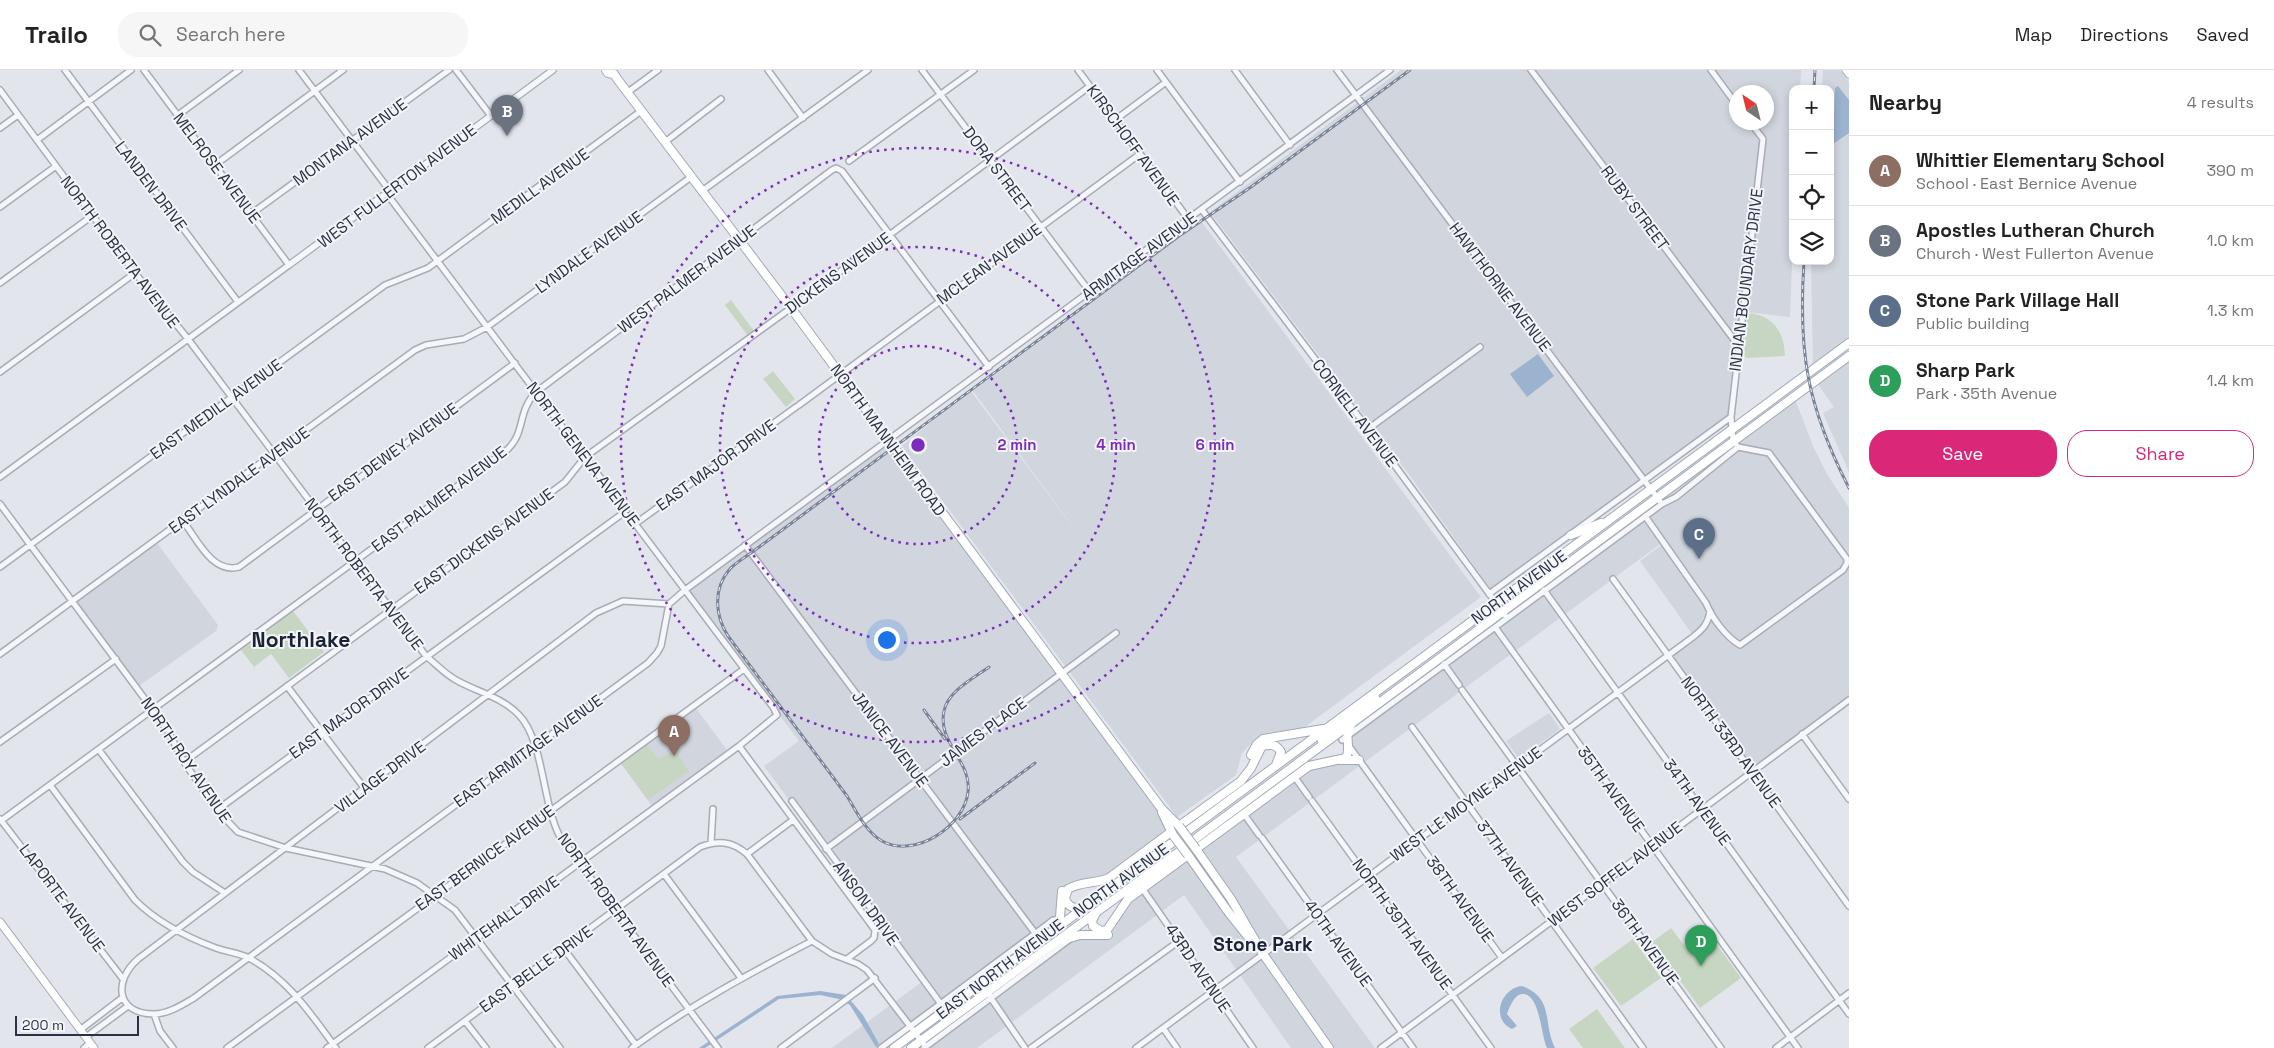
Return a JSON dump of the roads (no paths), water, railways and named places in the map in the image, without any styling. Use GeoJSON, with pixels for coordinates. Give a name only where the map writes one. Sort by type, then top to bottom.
{"type":"FeatureCollection","features":[{"type":"Feature","properties":{"kind":"main road","name":"NORTH MANNHEIM ROAD"},"geometry":{"type":"LineString","coordinates":[[606,70],[608,73],[614,72],[1161,808],[1179,826],[1196,849],[1230,899],[1263,954],[1328,1048]]}},
{"type":"Feature","properties":{"kind":"main road"},"geometry":{"type":"LineString","coordinates":[[1846,70],[1849,74]]}},
{"type":"Feature","properties":{"kind":"main road","name":"NORTH AVENUE"},"geometry":{"type":"LineString","coordinates":[[1189,830],[1849,343]]}},
{"type":"Feature","properties":{"kind":"main road","name":"NORTH AVENUE"},"geometry":{"type":"LineString","coordinates":[[1195,839],[1505,615],[1581,554],[1620,525],[1659,501],[1849,356]]}},
{"type":"Feature","properties":{"kind":"main road"},"geometry":{"type":"LineString","coordinates":[[1571,535],[1616,515]]}},
{"type":"Feature","properties":{"kind":"main road"},"geometry":{"type":"LineString","coordinates":[[1620,525],[1620,535]]}},
{"type":"Feature","properties":{"kind":"main road"},"geometry":{"type":"LineString","coordinates":[[1581,554],[1590,552],[1596,555]]}},
{"type":"Feature","properties":{"kind":"main road"},"geometry":{"type":"LineString","coordinates":[[1309,756],[1330,733],[1369,704],[1380,689]]}},
{"type":"Feature","properties":{"kind":"main road"},"geometry":{"type":"LineString","coordinates":[[1339,760],[1344,759],[1348,754],[1345,740],[1352,724]]}},
{"type":"Feature","properties":{"kind":"main road"},"geometry":{"type":"LineString","coordinates":[[1241,781],[1257,744],[1263,739],[1316,731],[1329,727]]}},
{"type":"Feature","properties":{"kind":"main road"},"geometry":{"type":"LineString","coordinates":[[1328,742],[1345,740]]}},
{"type":"Feature","properties":{"kind":"main road"},"geometry":{"type":"LineString","coordinates":[[1179,826],[1241,781],[1251,768],[1262,746],[1270,744],[1278,747],[1281,752],[1276,766]]}},
{"type":"Feature","properties":{"kind":"main road"},"geometry":{"type":"LineString","coordinates":[[1196,849],[1294,776],[1315,763],[1359,760]]}},
{"type":"Feature","properties":{"kind":"main road","name":"NORTH MANNHEIM ROAD"},"geometry":{"type":"LineString","coordinates":[[1161,808],[1171,832],[1229,913],[1263,954]]}},
{"type":"Feature","properties":{"kind":"main road"},"geometry":{"type":"LineString","coordinates":[[1086,906],[1073,908],[1067,904],[1065,898],[1068,889],[1076,885],[1102,882],[1171,832]]}},
{"type":"Feature","properties":{"kind":"main road","name":"NORTH AVENUE"},"geometry":{"type":"LineString","coordinates":[[1069,919],[1174,842]]}},
{"type":"Feature","properties":{"kind":"main road","name":"NORTH AVENUE"},"geometry":{"type":"LineString","coordinates":[[1106,904],[1180,850]]}},
{"type":"Feature","properties":{"kind":"main road"},"geometry":{"type":"LineString","coordinates":[[1097,912],[1092,921],[1093,926],[1097,930],[1104,932],[1111,928],[1124,903],[1188,855]]}},
{"type":"Feature","properties":{"kind":"main road"},"geometry":{"type":"LineString","coordinates":[[1051,932],[1059,921],[1061,893],[1066,884],[1076,880],[1100,879],[1116,873]]}},
{"type":"Feature","properties":{"kind":"main road"},"geometry":{"type":"LineString","coordinates":[[1054,943],[1080,935],[1104,936],[1110,934],[1115,928],[1124,903]]}},
{"type":"Feature","properties":{"kind":"main road","name":"EAST NORTH AVENUE"},"geometry":{"type":"LineString","coordinates":[[912,1048],[924,1045],[1106,904]]}},
{"type":"Feature","properties":{"kind":"main road","name":"EAST NORTH AVENUE"},"geometry":{"type":"LineString","coordinates":[[894,1048],[913,1029],[1069,919]]}},
{"type":"Feature","properties":{"kind":"main road"},"geometry":{"type":"LineString","coordinates":[[0,922],[80,1030],[88,1044]]}},
{"type":"Feature","properties":{"kind":"street","name":"LANDEN DRIVE"},"geometry":{"type":"LineString","coordinates":[[65,70],[238,302]]}},
{"type":"Feature","properties":{"kind":"street"},"geometry":{"type":"LineString","coordinates":[[37,140],[131,70]]}},
{"type":"Feature","properties":{"kind":"street","name":"MELROSE AVENUE"},"geometry":{"type":"LineString","coordinates":[[144,70],[289,265]]}},
{"type":"Feature","properties":{"kind":"street"},"geometry":{"type":"LineString","coordinates":[[178,115],[239,70]]}},
{"type":"Feature","properties":{"kind":"street","name":"NORTH GENEVA AVENUE"},"geometry":{"type":"LineString","coordinates":[[299,70],[352,140],[438,261],[773,707],[777,715]]}},
{"type":"Feature","properties":{"kind":"street"},"geometry":{"type":"LineString","coordinates":[[214,165],[343,70]]}},
{"type":"Feature","properties":{"kind":"street","name":"MONTANA AVENUE"},"geometry":{"type":"LineString","coordinates":[[251,214],[449,70]]}},
{"type":"Feature","properties":{"kind":"street"},"geometry":{"type":"LineString","coordinates":[[456,70],[492,116]]}},
{"type":"Feature","properties":{"kind":"street","name":"WEST FULLERTON AVENUE"},"geometry":{"type":"LineString","coordinates":[[289,265],[553,70]]}},
{"type":"Feature","properties":{"kind":"street"},"geometry":{"type":"LineString","coordinates":[[628,92],[658,70]]}},
{"type":"Feature","properties":{"kind":"street"},"geometry":{"type":"LineString","coordinates":[[768,70],[803,118]]}},
{"type":"Feature","properties":{"kind":"street"},"geometry":{"type":"LineString","coordinates":[[702,191],[868,70]]}},
{"type":"Feature","properties":{"kind":"street","name":"DORA STREET"},"geometry":{"type":"LineString","coordinates":[[922,70],[1090,292]]}},
{"type":"Feature","properties":{"kind":"street"},"geometry":{"type":"LineString","coordinates":[[849,162],[974,70]]}},
{"type":"Feature","properties":{"kind":"street","name":"KIRSCHOFF AVENUE"},"geometry":{"type":"LineString","coordinates":[[1078,70],[1189,220]]}},
{"type":"Feature","properties":{"kind":"street"},"geometry":{"type":"LineString","coordinates":[[1157,70],[1240,182]]}},
{"type":"Feature","properties":{"kind":"street"},"geometry":{"type":"LineString","coordinates":[[1235,70],[1290,144]]}},
{"type":"Feature","properties":{"kind":"street","name":"HAWTHORNE AVENUE"},"geometry":{"type":"LineString","coordinates":[[1337,70],[1659,501]]}},
{"type":"Feature","properties":{"kind":"street","name":"ARMITAGE AVENUE"},"geometry":{"type":"LineString","coordinates":[[888,441],[1390,70]]}},
{"type":"Feature","properties":{"kind":"street","name":"RUBY STREET"},"geometry":{"type":"LineString","coordinates":[[1531,70],[1738,346]]}},
{"type":"Feature","properties":{"kind":"street"},"geometry":{"type":"LineString","coordinates":[[1711,70],[1729,94]]}},
{"type":"Feature","properties":{"kind":"street"},"geometry":{"type":"LineString","coordinates":[[1115,120],[1166,82]]}},
{"type":"Feature","properties":{"kind":"street","name":"DICKENS AVENUE"},"geometry":{"type":"LineString","coordinates":[[585,457],[791,308],[1090,86]]}},
{"type":"Feature","properties":{"kind":"street","name":"NORTH ROBERTA AVENUE"},"geometry":{"type":"LineString","coordinates":[[0,90],[92,216],[188,339],[426,656],[454,679],[502,702],[520,716],[525,723],[534,746],[550,810],[560,837],[716,1046]]}},
{"type":"Feature","properties":{"kind":"street"},"geometry":{"type":"LineString","coordinates":[[665,142],[721,99]]}},
{"type":"Feature","properties":{"kind":"street","name":"MEDILL AVENUE"},"geometry":{"type":"LineString","coordinates":[[438,261],[642,111]]}},
{"type":"Feature","properties":{"kind":"street"},"geometry":{"type":"LineString","coordinates":[[0,128],[18,114]]}},
{"type":"Feature","properties":{"kind":"street","name":"INDIAN BOUNDARY DRIVE"},"geometry":{"type":"LineString","coordinates":[[1736,444],[1731,417],[1763,139],[1756,130]]}},
{"type":"Feature","properties":{"kind":"street","name":"MCLEAN AVENUE"},"geometry":{"type":"LineString","coordinates":[[840,375],[1140,154]]}},
{"type":"Feature","properties":{"kind":"street"},"geometry":{"type":"LineString","coordinates":[[0,206],[56,166]]}},
{"type":"Feature","properties":{"kind":"street","name":"WEST PALMER AVENUE"},"geometry":{"type":"LineString","coordinates":[[536,392],[832,170],[838,169],[842,172],[890,234]]}},
{"type":"Feature","properties":{"kind":"street","name":"LYNDALE AVENUE"},"geometry":{"type":"LineString","coordinates":[[487,326],[691,177]]}},
{"type":"Feature","properties":{"kind":"street","name":"CORNELL AVENUE"},"geometry":{"type":"LineString","coordinates":[[1202,210],[1368,429],[1505,615]]}},
{"type":"Feature","properties":{"kind":"street"},"geometry":{"type":"LineString","coordinates":[[0,283],[92,216]]}},
{"type":"Feature","properties":{"kind":"street"},"geometry":{"type":"LineString","coordinates":[[890,234],[989,367]]}},
{"type":"Feature","properties":{"kind":"street","name":"EAST MEDILL AVENUE"},"geometry":{"type":"LineString","coordinates":[[0,567],[384,285],[420,272],[438,261]]}},
{"type":"Feature","properties":{"kind":"street"},"geometry":{"type":"LineString","coordinates":[[0,477],[289,265]]}},
{"type":"Feature","properties":{"kind":"street"},"geometry":{"type":"LineString","coordinates":[[0,372],[135,273]]}},
{"type":"Feature","properties":{"kind":"street","name":"EAST LYNDALE AVENUE"},"geometry":{"type":"LineString","coordinates":[[0,654],[274,456],[415,350],[426,345],[464,339],[487,326]]}},
{"type":"Feature","properties":{"kind":"street"},"geometry":{"type":"LineString","coordinates":[[1368,429],[1480,347]]}},
{"type":"Feature","properties":{"kind":"street","name":"EAST DEWEY AVENUE"},"geometry":{"type":"LineString","coordinates":[[183,520],[215,563],[228,569],[244,564],[514,363]]}},
{"type":"Feature","properties":{"kind":"street","name":"EAST MAJOR DRIVE"},"geometry":{"type":"LineString","coordinates":[[635,524],[840,375]]}},
{"type":"Feature","properties":{"kind":"street","name":"EAST PALMER AVENUE"},"geometry":{"type":"LineString","coordinates":[[1,819],[99,750],[508,449],[516,441],[519,434],[523,410],[536,392]]}},
{"type":"Feature","properties":{"kind":"street","name":"NORTH AVENUE"},"geometry":{"type":"LineString","coordinates":[[1489,594],[1731,417]]}},
{"type":"Feature","properties":{"kind":"street"},"geometry":{"type":"LineString","coordinates":[[669,604],[745,545],[888,441]]}},
{"type":"Feature","properties":{"kind":"street"},"geometry":{"type":"LineString","coordinates":[[1645,516],[1706,602],[1710,611],[1732,641],[1740,646],[1843,570],[1847,559],[1769,453],[1736,444]]}},
{"type":"Feature","properties":{"kind":"street","name":"EAST DICKENS AVENUE"},"geometry":{"type":"LineString","coordinates":[[184,762],[565,482],[585,457]]}},
{"type":"Feature","properties":{"kind":"street","name":"NORTH AVENUE"},"geometry":{"type":"LineString","coordinates":[[1345,740],[1494,627],[1505,615],[1596,555],[1645,516],[1659,501]]}},
{"type":"Feature","properties":{"kind":"street","name":"NORTH ROY AVENUE"},"geometry":{"type":"LineString","coordinates":[[0,504],[153,710],[169,733],[184,762],[217,810],[238,832],[286,848],[372,866],[400,874],[435,894],[454,910],[477,938],[560,1048]]}},
{"type":"Feature","properties":{"kind":"street","name":"EAST MAJOR DRIVE"},"geometry":{"type":"LineString","coordinates":[[217,810],[626,511]]}},
{"type":"Feature","properties":{"kind":"street","name":"JANICE AVENUE"},"geometry":{"type":"LineString","coordinates":[[745,545],[1035,933]]}},
{"type":"Feature","properties":{"kind":"street","name":"NORTH 33RD AVENUE"},"geometry":{"type":"LineString","coordinates":[[1613,579],[1849,906]]}},
{"type":"Feature","properties":{"kind":"street","name":"34TH AVENUE"},"geometry":{"type":"LineString","coordinates":[[1544,590],[1849,1014]]}},
{"type":"Feature","properties":{"kind":"street","name":"VILLAGE DRIVE"},"geometry":{"type":"LineString","coordinates":[[123,979],[130,966],[176,930],[596,613],[623,601],[634,600],[669,604]]}},
{"type":"Feature","properties":{"kind":"street","name":"EAST ARMITAGE AVENUE"},"geometry":{"type":"LineString","coordinates":[[154,1014],[178,1008],[648,663],[657,653],[664,632],[669,604]]}},
{"type":"Feature","properties":{"kind":"street","name":"WEST LE MOYNE AVENUE"},"geometry":{"type":"LineString","coordinates":[[1136,1048],[1704,628],[1709,620],[1710,611]]}},
{"type":"Feature","properties":{"kind":"street","name":"35TH AVENUE"},"geometry":{"type":"LineString","coordinates":[[1494,627],[1798,1048]]}},
{"type":"Feature","properties":{"kind":"street","name":"JAMES PLACE"},"geometry":{"type":"LineString","coordinates":[[826,849],[1116,633]]}},
{"type":"Feature","properties":{"kind":"street"},"geometry":{"type":"LineString","coordinates":[[0,742],[116,659]]}},
{"type":"Feature","properties":{"kind":"street","name":"36TH AVENUE"},"geometry":{"type":"LineString","coordinates":[[1444,664],[1722,1048]]}},
{"type":"Feature","properties":{"kind":"street","name":"EAST BERNICE AVENUE"},"geometry":{"type":"LineString","coordinates":[[227,1048],[744,669]]}},
{"type":"Feature","properties":{"kind":"street"},"geometry":{"type":"LineString","coordinates":[[287,686],[364,789]]}},
{"type":"Feature","properties":{"kind":"street","name":"WEST SOFFEL AVENUE"},"geometry":{"type":"LineString","coordinates":[[1381,1048],[1849,700]]}},
{"type":"Feature","properties":{"kind":"street","name":"WHITEHALL DRIVE"},"geometry":{"type":"LineString","coordinates":[[327,1048],[334,1046],[579,862],[739,746],[777,715]]}},
{"type":"Feature","properties":{"kind":"street","name":"37TH AVENUE"},"geometry":{"type":"LineString","coordinates":[[1412,727],[1643,1048]]}},
{"type":"Feature","properties":{"kind":"street"},"geometry":{"type":"LineString","coordinates":[[1802,734],[1849,799]]}},
{"type":"Feature","properties":{"kind":"street","name":"38TH AVENUE"},"geometry":{"type":"LineString","coordinates":[[1345,740],[1502,958]]}},
{"type":"Feature","properties":{"kind":"street"},"geometry":{"type":"LineString","coordinates":[[739,746],[874,927],[876,934],[871,941],[847,959]]}},
{"type":"Feature","properties":{"kind":"street"},"geometry":{"type":"LineString","coordinates":[[99,750],[183,862],[192,872],[225,893]]}},
{"type":"Feature","properties":{"kind":"street","name":"NORTH 39TH AVENUE"},"geometry":{"type":"LineString","coordinates":[[1294,776],[1491,1048]]}},
{"type":"Feature","properties":{"kind":"street"},"geometry":{"type":"LineString","coordinates":[[50,785],[135,900],[158,921],[216,948],[248,958],[281,980],[297,996],[334,1046]]}},
{"type":"Feature","properties":{"kind":"street","name":"ANSON DRIVE"},"geometry":{"type":"LineString","coordinates":[[792,801],[941,1004]]}},
{"type":"Feature","properties":{"kind":"street"},"geometry":{"type":"LineString","coordinates":[[713,809],[711,843],[730,843],[747,854],[812,941],[832,954],[847,959],[867,970],[875,978],[924,1045]]}},
{"type":"Feature","properties":{"kind":"street","name":"40TH AVENUE"},"geometry":{"type":"LineString","coordinates":[[1244,814],[1413,1048]]}},
{"type":"Feature","properties":{"kind":"street","name":"LAPORTE AVENUE"},"geometry":{"type":"LineString","coordinates":[[1,819],[123,979]]}},
{"type":"Feature","properties":{"kind":"street"},"geometry":{"type":"LineString","coordinates":[[747,854],[793,820]]}},
{"type":"Feature","properties":{"kind":"street","name":"EAST BELLE DRIVE"},"geometry":{"type":"LineString","coordinates":[[428,1048],[700,847],[711,843]]}},
{"type":"Feature","properties":{"kind":"street"},"geometry":{"type":"LineString","coordinates":[[664,874],[741,978]]}},
{"type":"Feature","properties":{"kind":"street","name":"43RD AVENUE"},"geometry":{"type":"LineString","coordinates":[[1142,888],[1253,1048]]}},
{"type":"Feature","properties":{"kind":"street","name":"EAST NORTH AVENUE"},"geometry":{"type":"LineString","coordinates":[[881,1048],[913,1029],[941,1004],[979,981],[1053,920],[1069,919]]}},
{"type":"Feature","properties":{"kind":"street","name":"NORTH AVENUE"},"geometry":{"type":"LineString","coordinates":[[1071,937],[1075,927]]}},
{"type":"Feature","properties":{"kind":"street","name":"EAST NORTH AVENUE"},"geometry":{"type":"LineString","coordinates":[[989,996],[1065,944],[1071,937]]}},
{"type":"Feature","properties":{"kind":"street"},"geometry":{"type":"LineString","coordinates":[[1031,1048],[1179,940]]}},
{"type":"Feature","properties":{"kind":"street"},"geometry":{"type":"LineString","coordinates":[[564,949],[634,1047],[688,1009],[741,978],[812,941]]}},
{"type":"Feature","properties":{"kind":"street"},"geometry":{"type":"LineString","coordinates":[[781,1048],[875,978]]}},
{"type":"Feature","properties":{"kind":"street"},"geometry":{"type":"LineString","coordinates":[[123,979],[122,998],[128,1006],[154,1014],[160,1031],[173,1048]]}},
{"type":"Feature","properties":{"kind":"street"},"geometry":{"type":"LineString","coordinates":[[979,981],[1025,1048]]}},
{"type":"Feature","properties":{"kind":"street"},"geometry":{"type":"LineString","coordinates":[[1776,1048],[1849,993]]}},
{"type":"Feature","properties":{"kind":"street"},"geometry":{"type":"LineString","coordinates":[[80,1030],[122,998]]}},
{"type":"Feature","properties":{"kind":"street"},"geometry":{"type":"LineString","coordinates":[[88,1044],[128,1006]]}},
{"type":"Feature","properties":{"kind":"street"},"geometry":{"type":"LineString","coordinates":[[465,1021],[486,1048]]}},
{"type":"Feature","properties":{"kind":"street"},"geometry":{"type":"LineString","coordinates":[[1163,1028],[1176,1048]]}},
{"type":"Feature","properties":{"kind":"water"},"geometry":{"type":"Polygon","coordinates":[[[1838,86],[1849,100],[1849,133],[1834,143],[1834,116],[1835,88],[1838,86]]]}},
{"type":"Feature","properties":{"kind":"water"},"geometry":{"type":"Polygon","coordinates":[[[1538,354],[1554,376],[1527,397],[1510,374],[1538,354]]]}},
{"type":"Feature","properties":{"kind":"water"},"geometry":{"type":"Polygon","coordinates":[[[1522,986],[1532,991],[1544,1004],[1555,1048],[1547,1048],[1539,1016],[1529,996],[1520,994],[1517,996],[1508,1011],[1507,1014],[1517,1026],[1512,1029],[1501,1018],[1501,1004],[1504,998],[1508,992],[1522,986]]]}},
{"type":"Feature","properties":{"kind":"water"},"geometry":{"type":"Polygon","coordinates":[[[820,991],[846,995],[863,1015],[879,1044],[876,1047],[850,1005],[839,999],[820,995],[779,999],[705,1048],[699,1048],[777,996],[820,991]]]}},
{"type":"Feature","properties":{"kind":"railway"},"geometry":{"type":"LineString","coordinates":[[989,667],[956,691],[946,704],[944,711],[945,733],[965,771],[968,781],[968,792],[964,805],[957,817],[936,836],[922,843],[908,846],[895,845],[882,841],[866,827],[847,796],[728,636],[718,611],[720,586],[729,570],[737,563],[1179,236],[1251,187],[1410,70]]}},
{"type":"Feature","properties":{"kind":"railway"},"geometry":{"type":"LineString","coordinates":[[1814,85],[1815,70]]}},
{"type":"Feature","properties":{"kind":"railway"},"geometry":{"type":"LineString","coordinates":[[1804,265],[1803,324],[1809,378],[1823,431],[1849,488]]}},
{"type":"Feature","properties":{"kind":"railway"},"geometry":{"type":"LineString","coordinates":[[924,710],[945,739]]}},
{"type":"Feature","properties":{"kind":"railway"},"geometry":{"type":"LineString","coordinates":[[960,819],[1035,763]]}},
{"type":"Feature","properties":{"kind":"place","name":"Apostles Lutheran Church"},"geometry":{"type":"Point","coordinates":[507,136]}},
{"type":"Feature","properties":{"kind":"place","name":"Stone Park Village Hall"},"geometry":{"type":"Point","coordinates":[1699,559]}},
{"type":"Feature","properties":{"kind":"place","name":"Whittier Elementary School"},"geometry":{"type":"Point","coordinates":[674,756]}},
{"type":"Feature","properties":{"kind":"place","name":"Sharp Park"},"geometry":{"type":"Point","coordinates":[1701,966]}},
{"type":"Feature","properties":{"kind":"district","name":"Northlake"},"geometry":{"type":"Point","coordinates":[301,639]}},
{"type":"Feature","properties":{"kind":"district","name":"Stone Park"},"geometry":{"type":"Point","coordinates":[1263,944]}}]}
